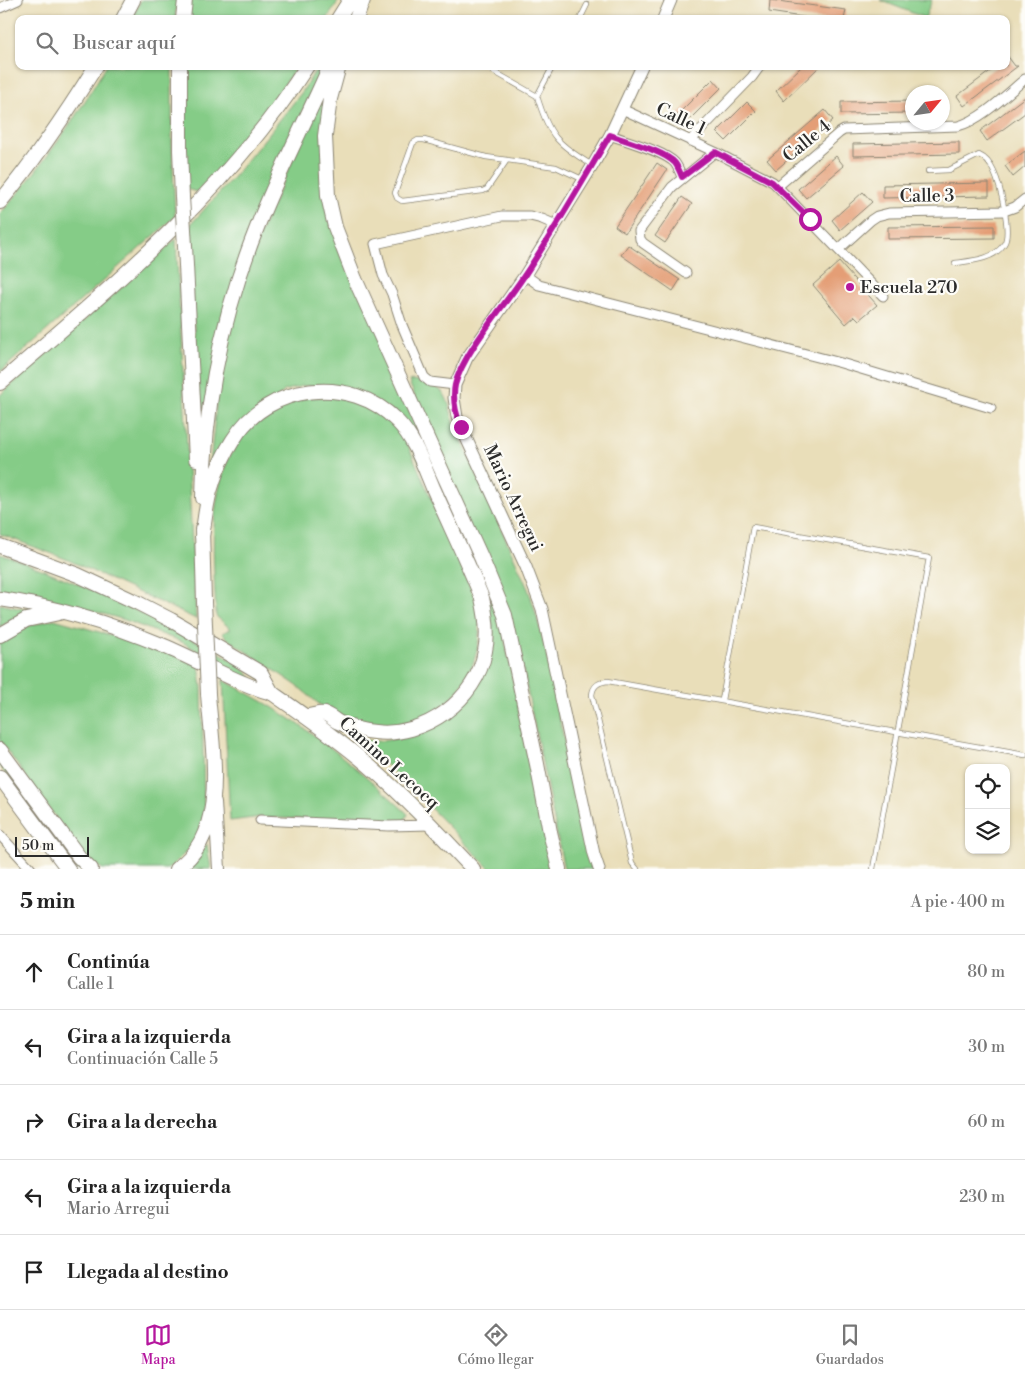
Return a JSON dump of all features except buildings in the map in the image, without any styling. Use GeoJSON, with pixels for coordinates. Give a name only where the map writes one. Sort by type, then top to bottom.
{"type":"FeatureCollection","features":[{"type":"Feature","properties":{"kind":"main road"},"geometry":{"type":"LineString","coordinates":[[125,15],[133,0]]}},
{"type":"Feature","properties":{"kind":"main road"},"geometry":{"type":"LineString","coordinates":[[183,15],[185,0]]}},
{"type":"Feature","properties":{"kind":"main road"},"geometry":{"type":"LineString","coordinates":[[341,15],[350,0]]}},
{"type":"Feature","properties":{"kind":"main road"},"geometry":{"type":"LineString","coordinates":[[352,15],[358,0]]}},
{"type":"Feature","properties":{"kind":"main road"},"geometry":{"type":"LineString","coordinates":[[357,15],[363,0]]}},
{"type":"Feature","properties":{"kind":"main road"},"geometry":{"type":"LineString","coordinates":[[0,202],[30,166],[66,116],[94,70]]}},
{"type":"Feature","properties":{"kind":"main road"},"geometry":{"type":"LineString","coordinates":[[180,70],[179,141],[197,505],[202,537]]}},
{"type":"Feature","properties":{"kind":"main road"},"geometry":{"type":"LineString","coordinates":[[0,383],[167,235],[240,157],[304,70]]}},
{"type":"Feature","properties":{"kind":"main road"},"geometry":{"type":"LineString","coordinates":[[219,869],[208,694],[202,537],[206,429],[226,320],[242,268],[258,224],[328,70]]}},
{"type":"Feature","properties":{"kind":"main road"},"geometry":{"type":"LineString","coordinates":[[339,70],[330,99],[325,136],[328,196],[335,227],[355,280],[502,607],[538,764],[550,832],[559,869]]}},
{"type":"Feature","properties":{"kind":"main road"},"geometry":{"type":"LineString","coordinates":[[202,537],[212,484],[233,440],[252,418],[269,405],[290,395],[323,390],[354,395],[370,402],[397,420],[414,446],[482,598],[486,615],[487,633],[485,652],[478,672],[470,689],[444,713],[408,730],[376,732],[351,727],[324,714],[306,716]]}},
{"type":"Feature","properties":{"kind":"main road"},"geometry":{"type":"LineString","coordinates":[[0,546],[78,575],[171,620],[261,673],[272,693]]}},
{"type":"Feature","properties":{"kind":"main road"},"geometry":{"type":"LineString","coordinates":[[0,599],[68,612],[107,624],[163,646],[255,688],[272,693]]}},
{"type":"Feature","properties":{"kind":"main road"},"geometry":{"type":"LineString","coordinates":[[0,635],[26,620],[68,612]]}},
{"type":"Feature","properties":{"kind":"main road","name":"Camino Lecocq"},"geometry":{"type":"LineString","coordinates":[[272,693],[306,716],[367,764],[430,824],[473,869]]}},
{"type":"Feature","properties":{"kind":"main road"},"geometry":{"type":"LineString","coordinates":[[0,750],[79,857],[91,869]]}},
{"type":"Feature","properties":{"kind":"main road"},"geometry":{"type":"LineString","coordinates":[[0,777],[68,869]]}},
{"type":"Feature","properties":{"kind":"main road"},"geometry":{"type":"LineString","coordinates":[[176,869],[189,858],[204,835],[209,822],[214,789]]}},
{"type":"Feature","properties":{"kind":"street"},"geometry":{"type":"LineString","coordinates":[[0,8],[18,0]]}},
{"type":"Feature","properties":{"kind":"street"},"geometry":{"type":"LineString","coordinates":[[665,15],[671,0]]}},
{"type":"Feature","properties":{"kind":"street","name":"Mario Arregui"},"geometry":{"type":"LineString","coordinates":[[599,869],[594,854],[542,609],[526,567],[461,427],[457,417],[454,398],[455,385],[467,358],[525,275],[584,180],[610,135],[640,70]]}},
{"type":"Feature","properties":{"kind":"street"},"geometry":{"type":"LineString","coordinates":[[690,141],[757,70]]}},
{"type":"Feature","properties":{"kind":"street","name":"Calle 4"},"geometry":{"type":"LineString","coordinates":[[778,186],[844,130],[958,126],[965,124],[982,113],[1025,79]]}},
{"type":"Feature","properties":{"kind":"street","name":"Calle 1"},"geometry":{"type":"LineString","coordinates":[[622,109],[715,152],[778,186],[883,296]]}},
{"type":"Feature","properties":{"kind":"street"},"geometry":{"type":"LineString","coordinates":[[610,135],[669,158],[682,177]]}},
{"type":"Feature","properties":{"kind":"street"},"geometry":{"type":"LineString","coordinates":[[686,273],[643,243],[638,235],[672,187],[715,152]]}},
{"type":"Feature","properties":{"kind":"street","name":"Calle 3"},"geometry":{"type":"LineString","coordinates":[[839,249],[871,220],[883,215],[1004,211],[1015,207],[1025,199]]}},
{"type":"Feature","properties":{"kind":"street"},"geometry":{"type":"LineString","coordinates":[[455,385],[430,382],[424,377],[402,325],[374,244],[502,216],[530,216],[556,225]]}},
{"type":"Feature","properties":{"kind":"street"},"geometry":{"type":"LineString","coordinates":[[525,275],[539,284],[841,363],[992,408]]}},
{"type":"Feature","properties":{"kind":"street"},"geometry":{"type":"LineString","coordinates":[[260,820],[389,826],[430,824]]}},
{"type":"Feature","properties":{"kind":"street"},"geometry":{"type":"LineString","coordinates":[[0,835],[31,869]]}},
{"type":"Feature","properties":{"kind":"lane"},"geometry":{"type":"LineString","coordinates":[[582,15],[587,5]]}},
{"type":"Feature","properties":{"kind":"lane"},"geometry":{"type":"LineString","coordinates":[[491,70],[537,96]]}},
{"type":"Feature","properties":{"kind":"lane"},"geometry":{"type":"LineString","coordinates":[[551,70],[537,96],[542,115],[555,139],[567,150],[593,165]]}},
{"type":"Feature","properties":{"kind":"lane"},"geometry":{"type":"LineString","coordinates":[[507,160],[487,189],[479,192],[402,201],[397,198],[395,192],[413,143],[418,140],[486,157],[507,160],[556,167],[584,180]]}},
{"type":"Feature","properties":{"kind":"lane"},"geometry":{"type":"LineString","coordinates":[[928,171],[949,170],[979,155],[982,156],[994,171],[1008,236],[1001,249],[984,258],[955,264]]}},
{"type":"Feature","properties":{"kind":"lane"},"geometry":{"type":"LineString","coordinates":[[722,700],[753,527],[929,558],[873,869]]}},
{"type":"Feature","properties":{"kind":"lane"},"geometry":{"type":"LineString","coordinates":[[637,869],[632,863],[592,695],[596,684],[602,681],[722,700],[1025,755]]}},
{"type":"Feature","properties":{"kind":"green space"},"geometry":{"type":"Polygon","coordinates":[[[141,0],[177,0],[175,15],[134,15],[141,0]]]}},
{"type":"Feature","properties":{"kind":"green space"},"geometry":{"type":"Polygon","coordinates":[[[189,0],[339,0],[330,15],[187,15],[189,0]]]}},
{"type":"Feature","properties":{"kind":"green space"},"geometry":{"type":"Polygon","coordinates":[[[880,0],[932,0],[926,15],[918,15],[880,0]]]}},
{"type":"Feature","properties":{"kind":"green space"},"geometry":{"type":"Polygon","coordinates":[[[104,70],[172,70],[172,144],[175,217],[0,372],[0,214],[57,143],[104,70]]]}},
{"type":"Feature","properties":{"kind":"green space"},"geometry":{"type":"Polygon","coordinates":[[[184,70],[294,70],[250,132],[224,163],[197,192],[186,189],[184,70]]]}},
{"type":"Feature","properties":{"kind":"green space"},"geometry":{"type":"Polygon","coordinates":[[[316,70],[321,70],[248,236],[202,462],[189,238],[191,224],[231,180],[302,92],[316,70]]]}},
{"type":"Feature","properties":{"kind":"green space"},"geometry":{"type":"Polygon","coordinates":[[[325,88],[323,177],[403,396],[502,626],[552,869],[490,869],[407,784],[358,739],[385,741],[398,738],[412,733],[461,707],[493,625],[399,417],[323,385],[302,386],[284,391],[216,466],[210,464],[218,387],[230,328],[259,235],[325,88]]]}},
{"type":"Feature","properties":{"kind":"green space"},"geometry":{"type":"Polygon","coordinates":[[[176,239],[196,619],[66,559],[0,534],[0,395],[176,239]]]}},
{"type":"Feature","properties":{"kind":"green space"},"geometry":{"type":"Polygon","coordinates":[[[413,381],[439,389],[446,397],[454,423],[528,589],[544,644],[585,841],[594,869],[564,869],[519,650],[409,382],[413,381]]]}},
{"type":"Feature","properties":{"kind":"green space"},"geometry":{"type":"Polygon","coordinates":[[[307,397],[344,398],[377,412],[396,429],[407,443],[475,598],[479,622],[478,645],[466,679],[452,698],[434,712],[413,722],[379,728],[345,720],[333,714],[296,685],[229,640],[222,633],[231,629],[216,616],[214,520],[220,483],[228,461],[234,448],[246,433],[265,415],[278,407],[307,397]]]}},
{"type":"Feature","properties":{"kind":"green space"},"geometry":{"type":"Polygon","coordinates":[[[0,554],[71,581],[141,613],[225,656],[235,662],[252,678],[242,677],[182,642],[125,620],[51,599],[0,589],[0,554]]]}},
{"type":"Feature","properties":{"kind":"green space"},"geometry":{"type":"Polygon","coordinates":[[[0,604],[32,611],[16,617],[0,627],[0,604]]]}},
{"type":"Feature","properties":{"kind":"green space"},"geometry":{"type":"Polygon","coordinates":[[[54,619],[159,649],[199,666],[202,687],[204,813],[196,842],[167,869],[103,869],[91,862],[78,848],[0,741],[0,639],[11,631],[54,619]]]}},
{"type":"Feature","properties":{"kind":"green space"},"geometry":{"type":"Polygon","coordinates":[[[223,680],[276,709],[348,761],[408,814],[403,824],[261,817],[230,821],[223,680]]]}},
{"type":"Feature","properties":{"kind":"green space"},"geometry":{"type":"Polygon","coordinates":[[[0,758],[84,869],[77,869],[0,766],[0,758]]]}},
{"type":"Feature","properties":{"kind":"green space"},"geometry":{"type":"Polygon","coordinates":[[[207,844],[211,869],[187,869],[207,844]]]}},
{"type":"Feature","properties":{"kind":"place","name":"Escuela 270"},"geometry":{"type":"Point","coordinates":[850,287]}},
{"type":"Feature","properties":{"kind":"route"},"geometry":{"type":"LineString","coordinates":[[461,427],[457,417],[454,398],[455,385],[467,358],[525,275],[610,135],[669,158],[679,169],[682,177],[715,152],[778,186],[810,219]]}}]}
